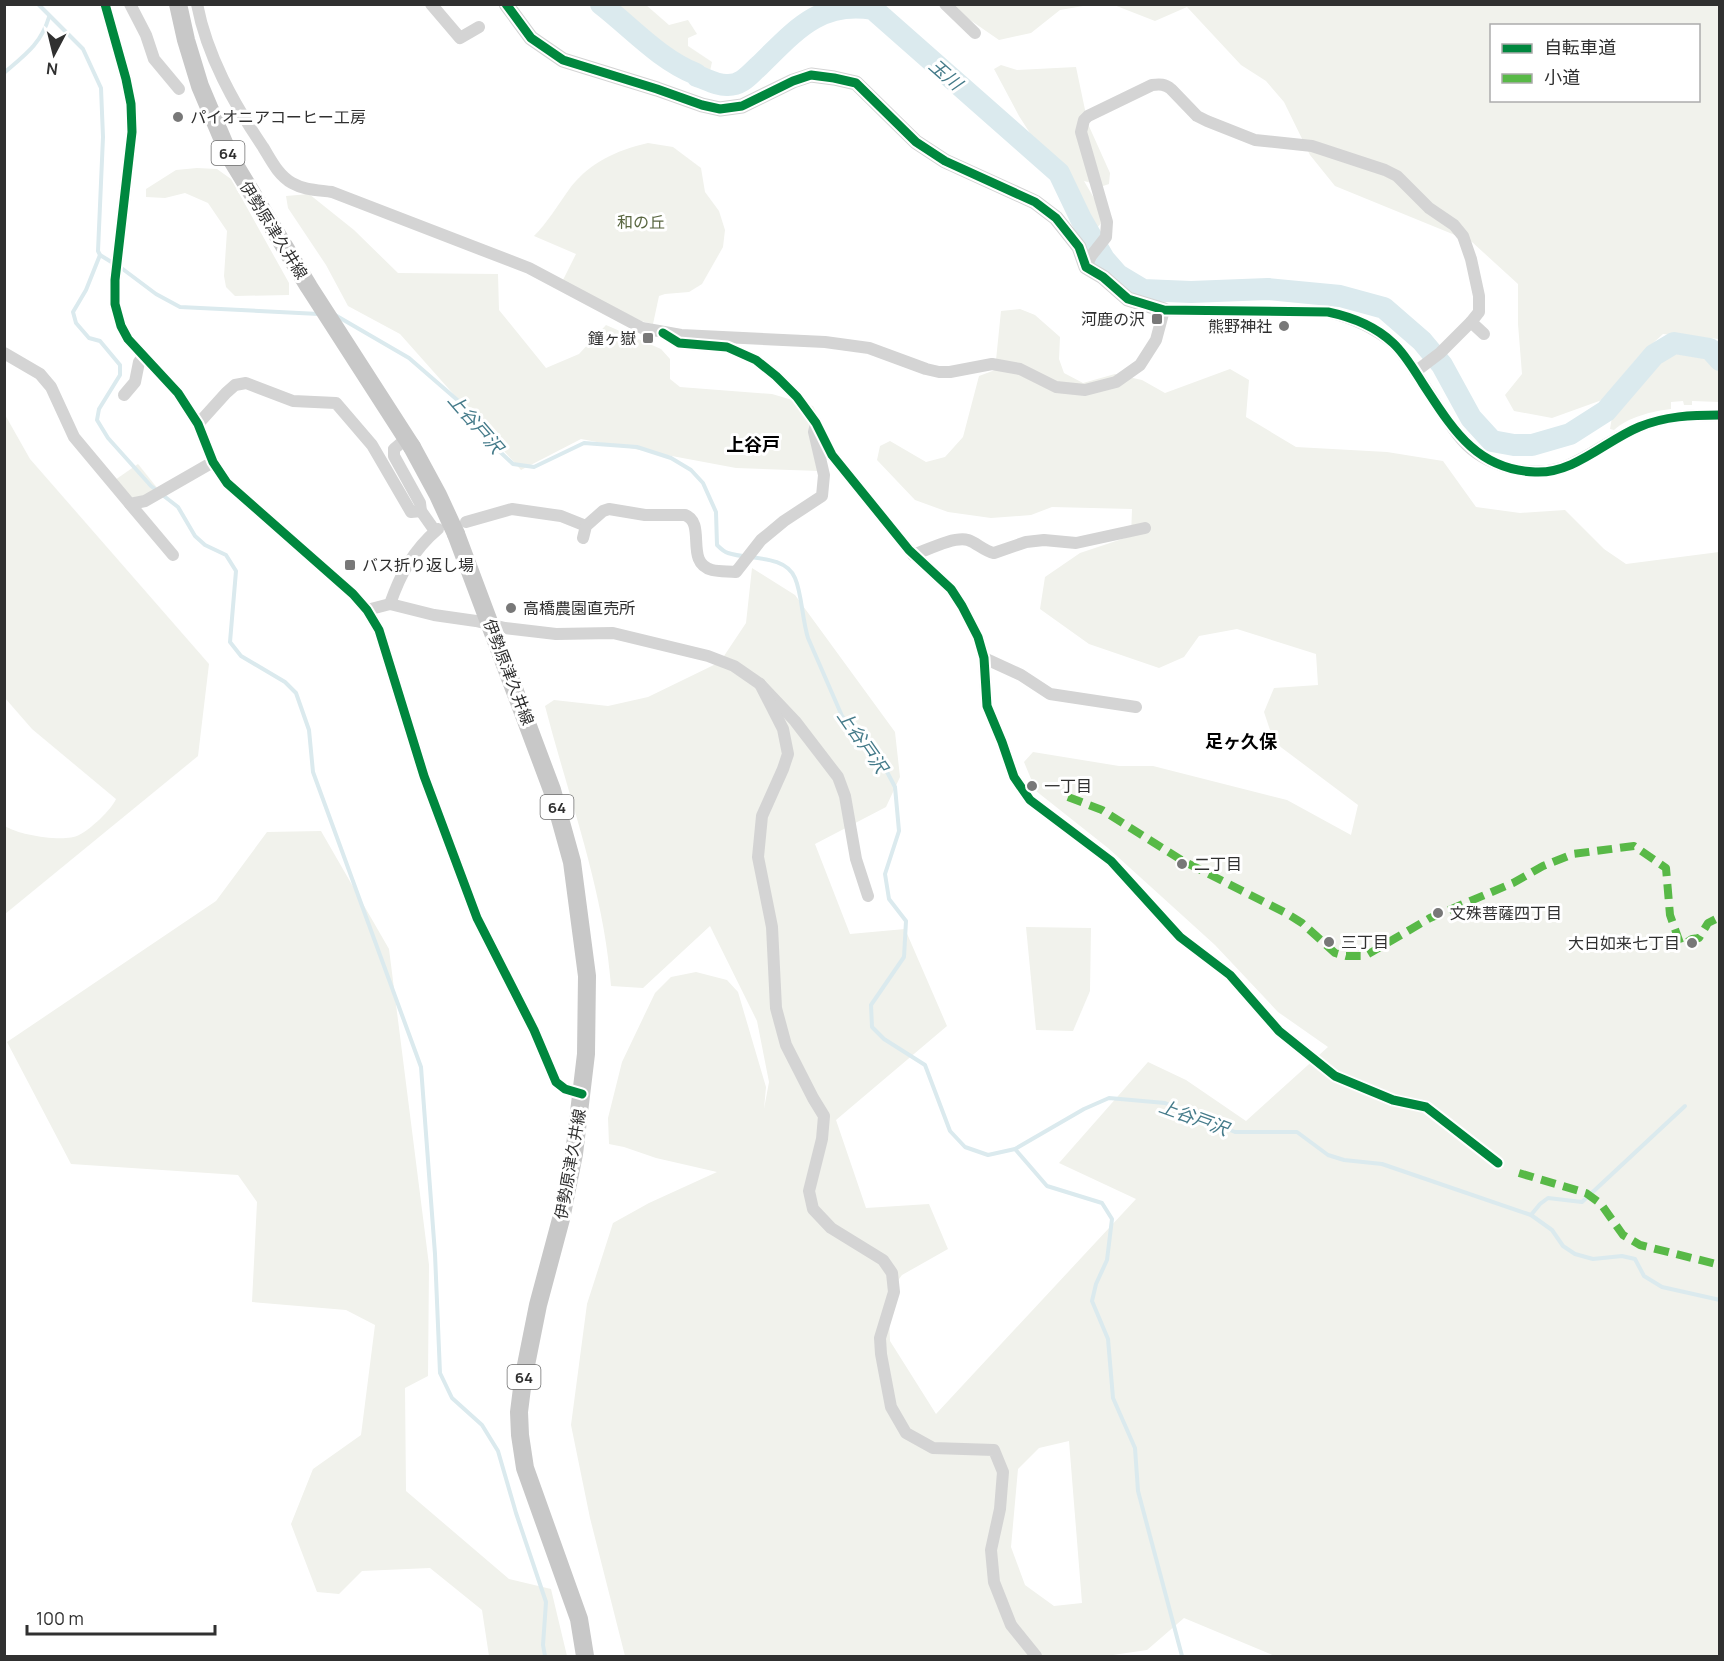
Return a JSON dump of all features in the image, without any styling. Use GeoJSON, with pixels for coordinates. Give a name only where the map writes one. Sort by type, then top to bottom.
{"type":"FeatureCollection","features":[{"type":"Feature","properties":{"kind":"main road","name":"伊勢原津久井線"},"geometry":{"type":"LineString","coordinates":[[178,4],[192,62],[214,121],[238,172],[407,438]]}},
{"type":"Feature","properties":{"kind":"main road","name":"64"},"geometry":{"type":"LineString","coordinates":[[407,438],[438,495],[449,529]]}},
{"type":"Feature","properties":{"kind":"main road","name":"伊勢原津久井線"},"geometry":{"type":"LineString","coordinates":[[449,529],[491,624],[552,790],[572,862],[587,976],[586,1054],[574,1154],[561,1219],[534,1327],[519,1412],[525,1468],[579,1619],[585,1656]]}},
{"type":"Feature","properties":{"kind":"street"},"geometry":{"type":"LineString","coordinates":[[105,4],[131,104],[132,132],[115,280],[115,304],[124,332],[178,393],[198,424],[213,462],[227,483],[353,594],[367,610],[379,630],[424,776],[477,918],[534,1030],[556,1082],[565,1089],[582,1094]]}},
{"type":"Feature","properties":{"kind":"street"},"geometry":{"type":"LineString","coordinates":[[130,4],[146,35],[154,59],[179,89]]}},
{"type":"Feature","properties":{"kind":"street"},"geometry":{"type":"LineString","coordinates":[[197,4],[199,16],[218,68],[237,106],[278,171],[290,182],[304,189],[332,192],[529,268],[642,328],[663,333],[825,342],[869,348],[939,372],[992,364],[1020,369],[1056,387],[1085,390],[1116,382],[1140,365],[1156,340],[1164,310]]}},
{"type":"Feature","properties":{"kind":"street"},"geometry":{"type":"LineString","coordinates":[[431,4],[460,38],[478,27]]}},
{"type":"Feature","properties":{"kind":"street"},"geometry":{"type":"LineString","coordinates":[[506,4],[531,38],[563,60],[702,105],[720,109],[742,106],[793,81],[811,75],[856,83],[916,142],[945,161],[1035,202],[1056,218],[1088,261],[1128,299],[1164,310],[1328,312],[1348,316],[1378,331],[1393,343],[1463,441],[1484,458],[1500,466],[1537,473],[1556,471],[1639,427],[1677,416],[1719,415]]}},
{"type":"Feature","properties":{"kind":"street"},"geometry":{"type":"LineString","coordinates":[[945,4],[975,33]]}},
{"type":"Feature","properties":{"kind":"street"},"geometry":{"type":"LineString","coordinates":[[1088,261],[1106,237],[1107,222],[1081,132],[1084,120],[1152,85],[1166,85],[1197,116],[1255,140],[1312,146],[1385,170],[1397,176],[1429,208],[1454,225],[1463,236],[1471,259],[1479,296],[1479,312],[1472,322],[1436,357],[1415,372]]}},
{"type":"Feature","properties":{"kind":"street"},"geometry":{"type":"LineString","coordinates":[[1472,322],[1484,334]]}},
{"type":"Feature","properties":{"kind":"street"},"geometry":{"type":"LineString","coordinates":[[663,333],[679,343],[727,347],[756,360],[797,397],[816,423],[832,455],[913,555],[951,589],[963,606],[978,638],[984,658],[987,706],[1014,777],[1030,800],[1111,861],[1180,937],[1230,975],[1279,1031],[1335,1076],[1393,1100],[1426,1107],[1498,1163]]}},
{"type":"Feature","properties":{"kind":"street"},"geometry":{"type":"LineString","coordinates":[[4,353],[40,374],[51,387],[74,437],[173,555]]}},
{"type":"Feature","properties":{"kind":"street"},"geometry":{"type":"LineString","coordinates":[[124,394],[135,382],[139,362],[143,356]]}},
{"type":"Feature","properties":{"kind":"street"},"geometry":{"type":"LineString","coordinates":[[198,424],[235,385],[246,383],[293,401],[336,403],[372,445],[411,512],[421,512],[449,529]]}},
{"type":"Feature","properties":{"kind":"street"},"geometry":{"type":"LineString","coordinates":[[390,604],[398,580],[410,560],[449,529],[512,509],[561,516],[585,532],[603,510],[645,515],[685,514],[695,522],[695,546],[704,566],[711,570],[736,572],[761,540],[822,496],[824,475],[814,432],[816,423]]}},
{"type":"Feature","properties":{"kind":"street"},"geometry":{"type":"LineString","coordinates":[[407,438],[394,449],[394,456],[420,503],[421,512]]}},
{"type":"Feature","properties":{"kind":"street"},"geometry":{"type":"LineString","coordinates":[[130,504],[145,501],[213,462]]}},
{"type":"Feature","properties":{"kind":"street"},"geometry":{"type":"LineString","coordinates":[[913,555],[955,540],[968,540],[994,553],[1026,542],[1044,540],[1076,543],[1145,528]]}},
{"type":"Feature","properties":{"kind":"street"},"geometry":{"type":"LineString","coordinates":[[367,610],[390,604],[505,628],[556,633],[598,632],[628,636],[708,656],[734,666],[759,684],[795,721],[838,777],[845,796],[856,859],[868,896]]}},
{"type":"Feature","properties":{"kind":"street"},"geometry":{"type":"LineString","coordinates":[[984,658],[1021,675],[1050,694],[1136,707]]}},
{"type":"Feature","properties":{"kind":"street"},"geometry":{"type":"LineString","coordinates":[[759,684],[783,729],[788,754],[762,816],[758,857],[772,927],[776,1008],[786,1045],[824,1116],[822,1139],[809,1191],[813,1209],[831,1228],[883,1260],[892,1273],[894,1292],[880,1338],[881,1354],[891,1407],[906,1433],[933,1448],[994,1450],[1003,1472],[1000,1509],[991,1550],[994,1582],[1011,1625],[1036,1656]]}},
{"type":"Feature","properties":{"kind":"green space"},"geometry":{"type":"Polygon","coordinates":[[[609,5],[646,5],[669,25],[688,20],[697,34],[688,38],[688,46],[712,62],[710,71],[685,61],[656,44],[628,24],[609,5]]]}},
{"type":"Feature","properties":{"kind":"green space"},"geometry":{"type":"Polygon","coordinates":[[[953,5],[1089,5],[1060,10],[1031,33],[999,40],[960,13],[953,5]]]}},
{"type":"Feature","properties":{"kind":"green space"},"geometry":{"type":"Polygon","coordinates":[[[1114,5],[1719,5],[1719,339],[1663,334],[1638,357],[1602,400],[1552,418],[1514,411],[1505,395],[1522,374],[1518,284],[1472,242],[1335,186],[1310,155],[1284,102],[1266,81],[1241,65],[1187,7],[1155,21],[1114,5]]]}},
{"type":"Feature","properties":{"kind":"green space"},"geometry":{"type":"Polygon","coordinates":[[[1001,65],[1017,70],[1076,67],[1088,124],[1110,173],[1109,184],[1103,186],[1084,181],[1101,210],[1103,221],[1096,229],[1086,225],[1067,185],[1046,158],[1019,116],[994,69],[1001,65]]]}},
{"type":"Feature","properties":{"kind":"green space","name":"和の丘"},"geometry":{"type":"Polygon","coordinates":[[[648,143],[673,147],[701,168],[705,192],[719,211],[725,230],[723,247],[702,284],[689,292],[659,296],[653,324],[641,321],[562,282],[576,254],[534,236],[584,173],[614,154],[648,143]]]}},
{"type":"Feature","properties":{"kind":"green space"},"geometry":{"type":"Polygon","coordinates":[[[217,169],[231,179],[289,283],[289,295],[235,296],[226,287],[224,276],[227,231],[208,203],[185,193],[165,198],[146,197],[146,189],[176,170],[217,169]]]}},
{"type":"Feature","properties":{"kind":"green space"},"geometry":{"type":"Polygon","coordinates":[[[309,194],[354,230],[398,273],[498,274],[499,310],[546,368],[579,354],[606,325],[661,349],[670,359],[670,379],[680,387],[772,394],[813,406],[834,448],[819,471],[736,468],[581,439],[521,470],[400,334],[348,306],[326,265],[288,208],[286,196],[309,194]]]}},
{"type":"Feature","properties":{"kind":"green space"},"geometry":{"type":"Polygon","coordinates":[[[1020,309],[1035,315],[1060,337],[1059,359],[1064,373],[1083,383],[1115,374],[1142,380],[1165,393],[1230,369],[1249,380],[1246,417],[1296,447],[1387,452],[1443,461],[1476,507],[1520,513],[1565,510],[1604,549],[1626,564],[1719,552],[1719,1656],[1275,1656],[1184,1618],[1147,1650],[1106,1656],[625,1656],[590,1518],[571,1425],[587,1304],[613,1223],[649,1203],[717,1172],[609,1144],[608,1118],[622,1062],[655,993],[671,977],[696,972],[727,980],[738,992],[766,1087],[764,1109],[769,1082],[757,1021],[710,926],[643,988],[611,986],[607,950],[593,880],[545,706],[554,700],[608,706],[648,697],[720,662],[746,623],[752,568],[795,595],[895,732],[900,777],[886,807],[815,844],[850,934],[905,929],[947,1026],[836,1120],[866,1208],[929,1204],[948,1249],[902,1275],[888,1294],[890,1341],[936,1414],[1136,1199],[1059,1163],[1148,1062],[1186,1080],[1246,1121],[1328,1047],[1278,1012],[1215,945],[1108,848],[1036,791],[1024,762],[1033,752],[1119,766],[1153,766],[1287,800],[1351,835],[1358,805],[1274,742],[1264,712],[1274,688],[1318,685],[1316,654],[1237,629],[1199,636],[1184,657],[1159,668],[1089,644],[1040,609],[1045,577],[1080,553],[1131,536],[1132,509],[1052,507],[1031,515],[991,518],[948,512],[915,500],[877,460],[880,446],[890,441],[926,462],[945,457],[963,437],[979,376],[995,370],[1001,311],[1020,309]],[[1069,1441],[1039,1448],[1018,1469],[1011,1547],[1025,1585],[1054,1606],[1082,1603],[1069,1441]]]}},
{"type":"Feature","properties":{"kind":"green space"},"geometry":{"type":"Polygon","coordinates":[[[1668,352],[1715,360],[1719,366],[1719,402],[1692,401],[1692,405],[1684,405],[1683,401],[1671,402],[1671,409],[1641,415],[1614,430],[1610,429],[1613,411],[1639,384],[1649,366],[1658,357],[1668,352]]]}},
{"type":"Feature","properties":{"kind":"green space"},"geometry":{"type":"Polygon","coordinates":[[[4,413],[30,459],[209,664],[198,756],[5,914],[5,826],[42,837],[72,837],[95,824],[116,799],[32,729],[5,698],[4,413]]]}},
{"type":"Feature","properties":{"kind":"green space"},"geometry":{"type":"Polygon","coordinates":[[[138,464],[158,489],[135,501],[115,480],[138,464]]]}},
{"type":"Feature","properties":{"kind":"green space"},"geometry":{"type":"Polygon","coordinates":[[[321,831],[389,949],[429,1265],[428,1376],[405,1388],[406,1491],[509,1579],[551,1589],[567,1656],[489,1656],[482,1610],[430,1568],[362,1571],[339,1594],[317,1592],[291,1524],[313,1469],[361,1435],[375,1325],[346,1310],[252,1302],[257,1202],[238,1175],[71,1164],[7,1042],[216,901],[267,832],[321,831]]]}},
{"type":"Feature","properties":{"kind":"green space"},"geometry":{"type":"Polygon","coordinates":[[[1026,927],[1091,928],[1090,991],[1073,1031],[1036,1030],[1026,927]]]}},
{"type":"Feature","properties":{"kind":"waterway","name":"上谷戸沢"},"geometry":{"type":"LineString","coordinates":[[38,4],[83,49],[101,88],[103,137],[98,251],[100,255],[113,263]]}},
{"type":"Feature","properties":{"kind":"waterway","name":"玉川"},"geometry":{"type":"LineString","coordinates":[[601,4],[670,60],[697,76],[724,85],[733,85],[745,79],[784,41],[809,21],[822,14],[854,7],[873,9],[1059,173],[1081,219],[1104,259],[1118,275],[1143,290],[1191,292],[1268,289],[1340,296],[1384,308],[1422,341],[1442,365],[1471,418],[1492,441],[1532,445],[1570,434],[1606,411],[1654,355],[1674,343],[1710,349],[1720,360]]}},
{"type":"Feature","properties":{"kind":"waterway"},"geometry":{"type":"LineString","coordinates":[[4,73],[37,42],[49,17]]}},
{"type":"Feature","properties":{"kind":"waterway"},"geometry":{"type":"LineString","coordinates":[[100,255],[86,290],[73,312],[76,323],[89,338],[100,341],[120,365],[120,375],[99,409],[97,420],[108,438],[151,486],[178,507],[195,536],[205,545],[226,555],[236,571],[230,642],[241,656],[285,682],[296,693],[309,730],[313,772],[421,1067],[435,1254],[440,1373],[452,1398],[482,1425],[498,1451],[546,1602],[543,1645],[545,1656]]}},
{"type":"Feature","properties":{"kind":"waterway","name":"上谷戸沢"},"geometry":{"type":"LineString","coordinates":[[120,267],[156,294],[180,307],[319,314]]}},
{"type":"Feature","properties":{"kind":"waterway","name":"上谷戸沢"},"geometry":{"type":"LineString","coordinates":[[335,315],[409,358],[470,411],[497,449],[513,464],[534,467],[584,443],[637,447],[671,458],[691,470],[703,483],[716,512],[717,545],[719,547],[736,555],[775,561],[790,570],[795,578],[801,599],[808,638],[842,716],[885,768],[895,787],[899,831],[885,874],[889,899],[906,921],[904,957],[871,1005],[872,1027],[884,1039],[925,1065],[950,1131],[965,1147],[988,1155],[1015,1149],[1084,1109],[1109,1098],[1165,1103],[1235,1132],[1297,1132],[1328,1155],[1344,1160],[1382,1164],[1531,1215],[1552,1230],[1563,1246],[1575,1254],[1593,1259],[1622,1256],[1635,1259],[1644,1276],[1662,1287],[1720,1300]]}},
{"type":"Feature","properties":{"kind":"waterway"},"geometry":{"type":"LineString","coordinates":[[1531,1215],[1548,1198],[1582,1202],[1685,1106]]}},
{"type":"Feature","properties":{"kind":"waterway"},"geometry":{"type":"LineString","coordinates":[[1015,1149],[1047,1186],[1102,1203],[1112,1219],[1107,1260],[1096,1284],[1092,1301],[1108,1339],[1113,1398],[1135,1448],[1138,1491],[1182,1656]]}},
{"type":"Feature","properties":{"kind":"marked path"},"geometry":{"type":"LineString","coordinates":[[1068,797],[1102,810],[1183,861],[1286,913],[1302,923],[1335,953],[1346,956],[1365,956],[1430,918],[1513,883],[1543,866],[1573,854],[1634,846],[1666,868],[1670,915],[1680,943],[1684,944],[1699,938],[1708,923],[1720,917]]}},
{"type":"Feature","properties":{"kind":"marked path"},"geometry":{"type":"LineString","coordinates":[[1519,1173],[1586,1193],[1601,1204],[1623,1235],[1640,1245],[1720,1265]]}},
{"type":"Feature","properties":{"kind":"cycle path"},"geometry":{"type":"LineString","coordinates":[[105,4],[131,104],[132,132],[115,280],[115,304],[121,326],[128,339],[178,393],[198,424],[213,462],[227,483],[353,594],[367,610],[379,630],[424,776],[477,918],[534,1030],[556,1082],[565,1089],[582,1094]]}},
{"type":"Feature","properties":{"kind":"cycle path"},"geometry":{"type":"LineString","coordinates":[[506,4],[531,38],[563,60],[702,105],[720,109],[742,106],[793,81],[811,75],[856,83],[916,142],[945,161],[1035,202],[1056,218],[1079,247],[1086,267],[1103,277],[1128,299],[1164,310],[1328,312],[1371,327],[1386,337],[1401,352],[1456,431],[1481,455],[1497,464],[1535,472],[1563,468],[1589,456],[1626,433],[1649,423],[1679,417],[1720,415]]}},
{"type":"Feature","properties":{"kind":"cycle path"},"geometry":{"type":"LineString","coordinates":[[663,333],[679,343],[727,347],[756,360],[776,376],[797,397],[816,423],[832,455],[909,550],[951,589],[978,637],[984,658],[987,706],[1014,777],[1030,800],[1111,861],[1180,937],[1230,975],[1279,1031],[1335,1076],[1393,1100],[1426,1107],[1498,1163]]}},
{"type":"Feature","properties":{"kind":"place","name":"パイオニアコーヒー工房"},"geometry":{"type":"Point","coordinates":[178,117]}},
{"type":"Feature","properties":{"kind":"place","name":"河鹿の沢"},"geometry":{"type":"Point","coordinates":[1157,319]}},
{"type":"Feature","properties":{"kind":"place","name":"熊野神社"},"geometry":{"type":"Point","coordinates":[1284,326]}},
{"type":"Feature","properties":{"kind":"place","name":"鐘ヶ嶽"},"geometry":{"type":"Point","coordinates":[648,338]}},
{"type":"Feature","properties":{"kind":"place","name":"バス折り返し場"},"geometry":{"type":"Point","coordinates":[350,565]}},
{"type":"Feature","properties":{"kind":"place","name":"高橋農園直売所"},"geometry":{"type":"Point","coordinates":[511,608]}},
{"type":"Feature","properties":{"kind":"place","name":"一丁目"},"geometry":{"type":"Point","coordinates":[1032,786]}},
{"type":"Feature","properties":{"kind":"place","name":"二丁目"},"geometry":{"type":"Point","coordinates":[1182,864]}},
{"type":"Feature","properties":{"kind":"place","name":"文殊菩薩四丁目"},"geometry":{"type":"Point","coordinates":[1438,913]}},
{"type":"Feature","properties":{"kind":"place","name":"三丁目"},"geometry":{"type":"Point","coordinates":[1329,942]}},
{"type":"Feature","properties":{"kind":"place","name":"大日如来七丁目"},"geometry":{"type":"Point","coordinates":[1692,943]}},
{"type":"Feature","properties":{"kind":"district","name":"上谷戸"},"geometry":{"type":"Point","coordinates":[753,444]}},
{"type":"Feature","properties":{"kind":"district","name":"足ヶ久保"},"geometry":{"type":"Point","coordinates":[1241,741]}}]}
